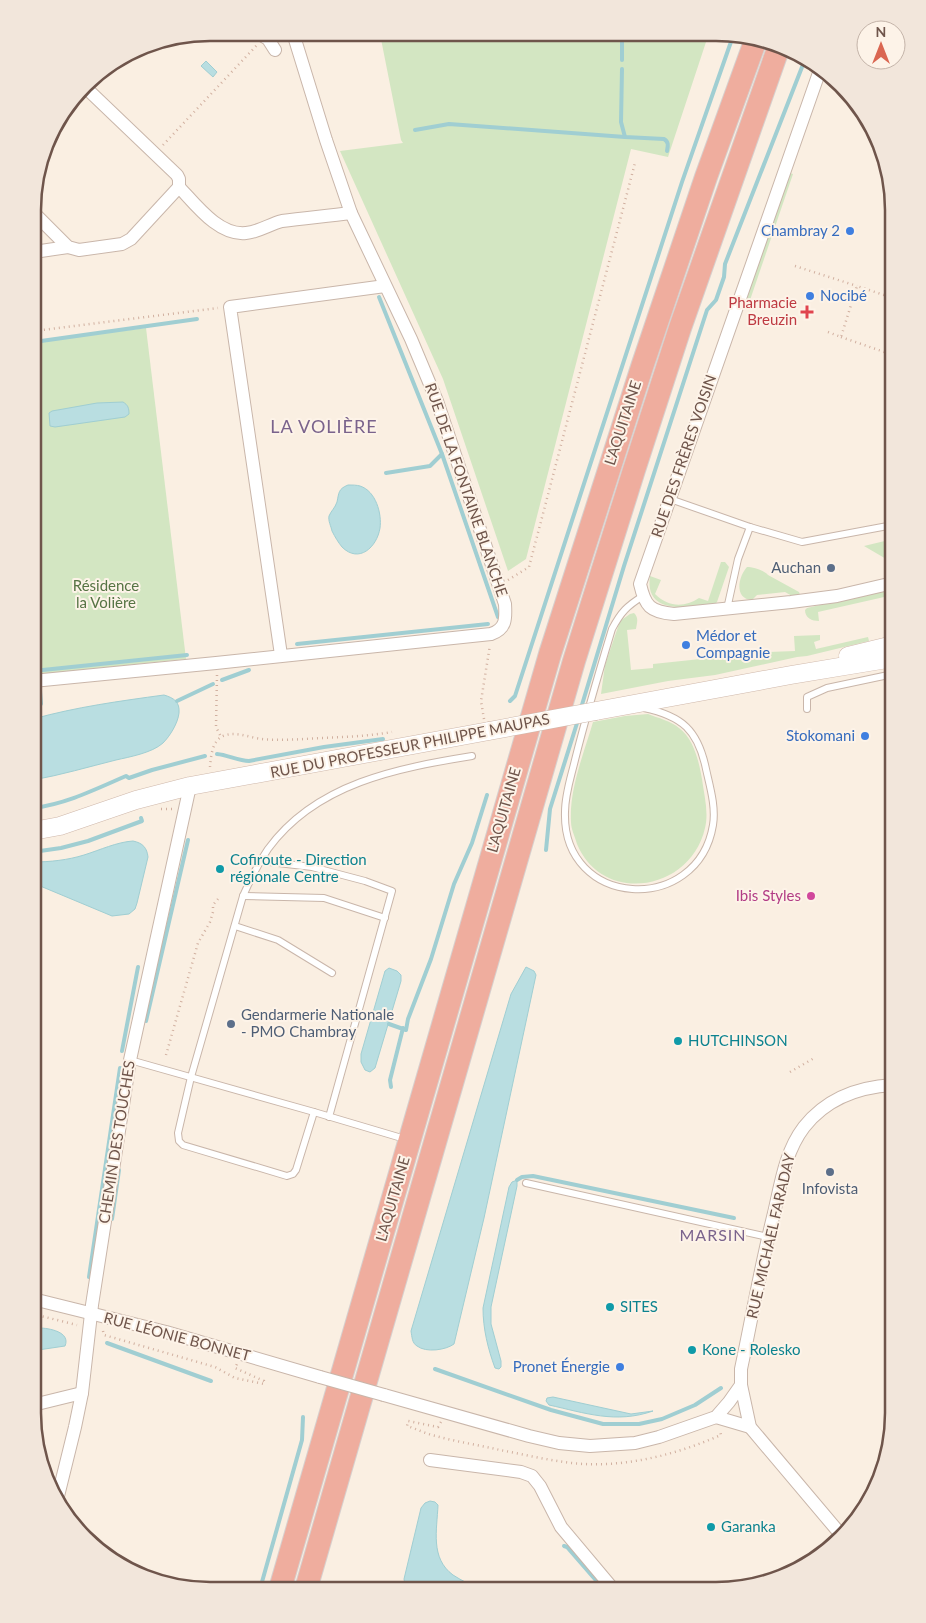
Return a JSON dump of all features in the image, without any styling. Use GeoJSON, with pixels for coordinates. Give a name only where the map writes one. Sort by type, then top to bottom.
{"type":"FeatureCollection","features":[{"type":"Feature","properties":{"kind":"highway","name":"L'AQUITAINE"},"geometry":{"type":"LineString","coordinates":[[282,1582],[522,750],[580,558],[671,281],[754,45]]}},
{"type":"Feature","properties":{"kind":"highway","name":"L'AQUITAINE"},"geometry":{"type":"LineString","coordinates":[[308,1582],[574,661],[668,365],[744,142],[777,53]]}},
{"type":"Feature","properties":{"kind":"highway"},"geometry":{"type":"LineString","coordinates":[[744,142],[788,58]]}},
{"type":"Feature","properties":{"kind":"street","name":"RUE DE LA FONTAINE BLANCHE"},"geometry":{"type":"LineString","coordinates":[[295,41],[351,213],[411,339],[437,401],[505,604],[506,615],[504,624],[498,631],[491,634]]}},
{"type":"Feature","properties":{"kind":"street","name":"RUE DES FRÈRES VOISIN"},"geometry":{"type":"LineString","coordinates":[[642,596],[640,584],[668,499],[818,76]]}},
{"type":"Feature","properties":{"kind":"street"},"geometry":{"type":"LineString","coordinates":[[41,220],[68,246],[79,250],[122,244],[127,242],[179,187],[177,175],[90,92]]}},
{"type":"Feature","properties":{"kind":"street"},"geometry":{"type":"LineString","coordinates":[[179,187],[218,226],[235,233],[255,231],[282,222],[351,213]]}},
{"type":"Feature","properties":{"kind":"street"},"geometry":{"type":"LineString","coordinates":[[41,251],[68,246]]}},
{"type":"Feature","properties":{"kind":"street"},"geometry":{"type":"LineString","coordinates":[[280,655],[230,307],[385,286]]}},
{"type":"Feature","properties":{"kind":"street"},"geometry":{"type":"LineString","coordinates":[[642,596],[646,604],[653,609],[674,614],[837,596],[885,585]]}},
{"type":"Feature","properties":{"kind":"street"},"geometry":{"type":"LineString","coordinates":[[41,680],[491,634]]}},
{"type":"Feature","properties":{"kind":"street","name":"RUE DU PROFESSEUR PHILIPPE MAUPAS"},"geometry":{"type":"LineString","coordinates":[[791,675],[885,646]]}},
{"type":"Feature","properties":{"kind":"street","name":"RUE DU PROFESSEUR PHILIPPE MAUPAS"},"geometry":{"type":"LineString","coordinates":[[41,830],[60,826],[136,800],[190,786],[487,725],[596,711],[885,659]]}},
{"type":"Feature","properties":{"kind":"street","name":"CHEMIN DES TOUCHES"},"geometry":{"type":"LineString","coordinates":[[60,1489],[82,1393],[91,1314],[130,1060],[190,786]]}},
{"type":"Feature","properties":{"kind":"street","name":"RUE MICHAEL FARADAY"},"geometry":{"type":"LineString","coordinates":[[837,1530],[772,1454],[758,1434],[750,1427],[741,1385],[741,1369],[768,1237],[786,1160],[793,1145],[802,1129],[817,1113],[839,1098],[865,1088],[884,1086]]}},
{"type":"Feature","properties":{"kind":"street","name":"RUE LÉONIE BONNET"},"geometry":{"type":"LineString","coordinates":[[41,1302],[166,1332],[559,1443],[590,1446],[643,1441],[660,1437],[716,1417]]}},
{"type":"Feature","properties":{"kind":"street"},"geometry":{"type":"LineString","coordinates":[[741,1385],[716,1417],[750,1427]]}},
{"type":"Feature","properties":{"kind":"street"},"geometry":{"type":"LineString","coordinates":[[41,1402],[82,1393]]}},
{"type":"Feature","properties":{"kind":"street"},"geometry":{"type":"LineString","coordinates":[[430,1460],[521,1472],[532,1476],[540,1486],[561,1526],[607,1582]]}},
{"type":"Feature","properties":{"kind":"lane"},"geometry":{"type":"LineString","coordinates":[[668,499],[750,527],[802,542],[885,527]]}},
{"type":"Feature","properties":{"kind":"lane"},"geometry":{"type":"LineString","coordinates":[[727,609],[738,559],[750,527]]}},
{"type":"Feature","properties":{"kind":"lane"},"geometry":{"type":"LineString","coordinates":[[628,705],[670,715],[687,727],[695,736],[705,760],[713,812],[713,823],[708,842],[696,862],[676,879],[661,886],[645,889],[621,888],[597,878],[588,871],[573,851],[565,824],[566,797],[582,731],[612,628],[620,614],[642,596]]}},
{"type":"Feature","properties":{"kind":"lane"},"geometry":{"type":"LineString","coordinates":[[806,710],[807,697],[827,688],[885,676]]}},
{"type":"Feature","properties":{"kind":"lane"},"geometry":{"type":"LineString","coordinates":[[314,1112],[296,1170],[288,1176],[183,1145],[179,1140],[178,1133],[191,1077],[243,896],[261,861],[287,828],[311,808],[338,791],[371,778],[433,762],[472,756]]}},
{"type":"Feature","properties":{"kind":"lane"},"geometry":{"type":"LineString","coordinates":[[261,861],[312,867],[392,890],[329,1117]]}},
{"type":"Feature","properties":{"kind":"lane"},"geometry":{"type":"LineString","coordinates":[[243,896],[324,898],[385,918]]}},
{"type":"Feature","properties":{"kind":"lane"},"geometry":{"type":"LineString","coordinates":[[234,926],[278,940],[332,973]]}},
{"type":"Feature","properties":{"kind":"lane"},"geometry":{"type":"LineString","coordinates":[[130,1060],[409,1141]]}},
{"type":"Feature","properties":{"kind":"lane"},"geometry":{"type":"LineString","coordinates":[[526,1184],[768,1237]]}},
{"type":"Feature","properties":{"kind":"path"},"geometry":{"type":"LineString","coordinates":[[155,153],[266,41]]}},
{"type":"Feature","properties":{"kind":"path"},"geometry":{"type":"LineString","coordinates":[[499,586],[529,567],[634,163]]}},
{"type":"Feature","properties":{"kind":"path"},"geometry":{"type":"LineString","coordinates":[[795,266],[885,295]]}},
{"type":"Feature","properties":{"kind":"path"},"geometry":{"type":"LineString","coordinates":[[841,337],[857,286]]}},
{"type":"Feature","properties":{"kind":"path"},"geometry":{"type":"LineString","coordinates":[[41,329],[230,307]]}},
{"type":"Feature","properties":{"kind":"path"},"geometry":{"type":"LineString","coordinates":[[828,332],[885,352]]}},
{"type":"Feature","properties":{"kind":"path"},"geometry":{"type":"LineString","coordinates":[[487,725],[481,701],[491,634]]}},
{"type":"Feature","properties":{"kind":"path"},"geometry":{"type":"LineString","coordinates":[[210,767],[216,741],[221,737],[216,727],[216,663]]}},
{"type":"Feature","properties":{"kind":"path","name":"RUE DU PROFESSEUR PHILIPPE MAUPAS"},"geometry":{"type":"LineString","coordinates":[[221,737],[237,734],[274,740],[301,740],[392,732]]}},
{"type":"Feature","properties":{"kind":"path"},"geometry":{"type":"LineString","coordinates":[[166,1055],[198,944],[210,922],[213,905],[218,899]]}},
{"type":"Feature","properties":{"kind":"path"},"geometry":{"type":"LineString","coordinates":[[790,1072],[816,1058]]}},
{"type":"Feature","properties":{"kind":"path"},"geometry":{"type":"LineString","coordinates":[[103,1331],[104,1336],[215,1367],[235,1378],[264,1384],[264,1381],[235,1368],[238,1362]]}},
{"type":"Feature","properties":{"kind":"green space"},"geometry":{"type":"Polygon","coordinates":[[[381,41],[706,41],[668,157],[631,149],[526,559],[508,571],[443,379],[340,151],[403,143],[381,41]]]}},
{"type":"Feature","properties":{"kind":"green space"},"geometry":{"type":"Polygon","coordinates":[[[790,173],[793,174],[748,306],[745,302],[790,173]]]}},
{"type":"Feature","properties":{"kind":"green space","name":"Résidence la Volière"},"geometry":{"type":"Polygon","coordinates":[[[146,328],[186,659],[41,674],[41,341],[146,328]]]}},
{"type":"Feature","properties":{"kind":"green space"},"geometry":{"type":"Polygon","coordinates":[[[885,541],[885,558],[864,546],[885,541]]]}},
{"type":"Feature","properties":{"kind":"green space"},"geometry":{"type":"Polygon","coordinates":[[[721,562],[725,562],[729,567],[717,602],[714,605],[693,607],[670,606],[654,598],[650,589],[650,576],[661,580],[655,594],[665,602],[682,605],[699,598],[708,601],[721,562]]]}},
{"type":"Feature","properties":{"kind":"green space"},"geometry":{"type":"Polygon","coordinates":[[[747,567],[764,572],[799,592],[800,595],[792,596],[785,592],[757,595],[752,600],[746,599],[742,596],[739,587],[741,576],[747,567]]]}},
{"type":"Feature","properties":{"kind":"green space"},"geometry":{"type":"Polygon","coordinates":[[[885,590],[885,597],[818,612],[819,621],[806,615],[805,610],[885,590]]]}},
{"type":"Feature","properties":{"kind":"green space"},"geometry":{"type":"Polygon","coordinates":[[[634,613],[637,618],[636,629],[627,630],[631,670],[653,668],[653,664],[729,656],[730,660],[746,653],[795,651],[794,636],[820,635],[820,640],[814,642],[816,649],[868,637],[869,641],[715,675],[668,681],[601,694],[605,665],[620,621],[634,613]]]}},
{"type":"Feature","properties":{"kind":"green space"},"geometry":{"type":"Polygon","coordinates":[[[648,714],[676,726],[689,738],[697,758],[702,779],[706,804],[706,822],[697,849],[683,866],[665,877],[646,883],[625,883],[606,877],[589,864],[577,844],[572,830],[572,797],[593,722],[648,714]]]}},
{"type":"Feature","properties":{"kind":"water"},"geometry":{"type":"Polygon","coordinates":[[[206,61],[217,72],[213,77],[201,66],[206,61]]]}},
{"type":"Feature","properties":{"kind":"water"},"geometry":{"type":"Polygon","coordinates":[[[123,402],[129,410],[129,414],[125,417],[55,427],[50,426],[49,413],[52,411],[97,403],[123,402]]]}},
{"type":"Feature","properties":{"kind":"water"},"geometry":{"type":"Polygon","coordinates":[[[348,485],[356,485],[366,489],[374,498],[380,516],[380,528],[375,541],[366,551],[355,554],[348,552],[342,547],[329,522],[329,516],[336,504],[339,492],[348,485]]]}},
{"type":"Feature","properties":{"kind":"water"},"geometry":{"type":"Polygon","coordinates":[[[164,695],[176,701],[179,713],[171,733],[163,743],[147,752],[41,778],[41,717],[115,702],[164,695]]]}},
{"type":"Feature","properties":{"kind":"water"},"geometry":{"type":"Polygon","coordinates":[[[133,841],[144,846],[148,857],[135,909],[129,914],[112,916],[41,886],[41,862],[72,858],[133,841]]]}},
{"type":"Feature","properties":{"kind":"water"},"geometry":{"type":"Polygon","coordinates":[[[526,967],[534,971],[536,975],[484,1218],[454,1344],[441,1349],[421,1348],[414,1343],[411,1331],[511,994],[526,967]]]}},
{"type":"Feature","properties":{"kind":"water"},"geometry":{"type":"Polygon","coordinates":[[[389,968],[401,975],[401,981],[375,1068],[370,1072],[365,1070],[361,1062],[361,1054],[385,971],[389,968]]]}},
{"type":"Feature","properties":{"kind":"water"},"geometry":{"type":"Polygon","coordinates":[[[517,1180],[491,1307],[491,1324],[501,1361],[499,1369],[495,1368],[488,1346],[483,1308],[509,1187],[512,1182],[517,1180]]]}},
{"type":"Feature","properties":{"kind":"water"},"geometry":{"type":"Polygon","coordinates":[[[41,1328],[62,1334],[66,1341],[65,1346],[41,1350],[41,1328]]]}},
{"type":"Feature","properties":{"kind":"water"},"geometry":{"type":"Polygon","coordinates":[[[553,1397],[631,1414],[653,1411],[626,1417],[601,1416],[549,1405],[546,1401],[547,1398],[553,1397]]]}},
{"type":"Feature","properties":{"kind":"water"},"geometry":{"type":"Polygon","coordinates":[[[430,1501],[438,1505],[436,1534],[441,1560],[453,1575],[466,1582],[404,1582],[421,1508],[430,1501]]]}},
{"type":"Feature","properties":{"kind":"waterway"},"geometry":{"type":"LineString","coordinates":[[622,41],[622,60]]}},
{"type":"Feature","properties":{"kind":"waterway"},"geometry":{"type":"LineString","coordinates":[[510,701],[515,696],[682,182],[731,42]]}},
{"type":"Feature","properties":{"kind":"waterway"},"geometry":{"type":"LineString","coordinates":[[581,708],[624,566],[707,310],[716,300],[724,277],[725,264],[803,66]]}},
{"type":"Feature","properties":{"kind":"waterway"},"geometry":{"type":"LineString","coordinates":[[622,69],[621,122],[625,137],[664,139],[668,146],[667,151]]}},
{"type":"Feature","properties":{"kind":"waterway"},"geometry":{"type":"LineString","coordinates":[[415,130],[449,124],[625,137]]}},
{"type":"Feature","properties":{"kind":"waterway"},"geometry":{"type":"LineString","coordinates":[[379,297],[442,454]]}},
{"type":"Feature","properties":{"kind":"waterway"},"geometry":{"type":"LineString","coordinates":[[41,341],[197,319]]}},
{"type":"Feature","properties":{"kind":"waterway"},"geometry":{"type":"LineString","coordinates":[[386,473],[430,466],[442,454],[498,617]]}},
{"type":"Feature","properties":{"kind":"waterway"},"geometry":{"type":"LineString","coordinates":[[297,644],[488,624]]}},
{"type":"Feature","properties":{"kind":"waterway"},"geometry":{"type":"LineString","coordinates":[[41,670],[187,655]]}},
{"type":"Feature","properties":{"kind":"waterway"},"geometry":{"type":"LineString","coordinates":[[222,680],[249,670]]}},
{"type":"Feature","properties":{"kind":"waterway"},"geometry":{"type":"LineString","coordinates":[[177,701],[213,684]]}},
{"type":"Feature","properties":{"kind":"waterway"},"geometry":{"type":"LineString","coordinates":[[546,850],[550,809],[578,720]]}},
{"type":"Feature","properties":{"kind":"waterway"},"geometry":{"type":"LineString","coordinates":[[217,754],[249,761],[324,747],[383,739]]}},
{"type":"Feature","properties":{"kind":"waterway"},"geometry":{"type":"LineString","coordinates":[[41,807],[69,800],[126,776],[129,778],[205,756]]}},
{"type":"Feature","properties":{"kind":"waterway"},"geometry":{"type":"LineString","coordinates":[[389,1024],[406,1030],[408,1019],[431,959],[454,884],[472,843],[487,795]]}},
{"type":"Feature","properties":{"kind":"waterway"},"geometry":{"type":"LineString","coordinates":[[41,851],[88,841],[142,821],[141,818]]}},
{"type":"Feature","properties":{"kind":"waterway"},"geometry":{"type":"LineString","coordinates":[[146,1021],[188,840]]}},
{"type":"Feature","properties":{"kind":"waterway"},"geometry":{"type":"LineString","coordinates":[[122,1051],[138,967]]}},
{"type":"Feature","properties":{"kind":"waterway"},"geometry":{"type":"LineString","coordinates":[[391,1087],[390,1080],[403,1028]]}},
{"type":"Feature","properties":{"kind":"waterway"},"geometry":{"type":"LineString","coordinates":[[89,1277],[120,1068]]}},
{"type":"Feature","properties":{"kind":"waterway"},"geometry":{"type":"LineString","coordinates":[[112,1219],[119,1170]]}},
{"type":"Feature","properties":{"kind":"waterway"},"geometry":{"type":"LineString","coordinates":[[517,1180],[522,1177],[533,1176],[734,1218]]}},
{"type":"Feature","properties":{"kind":"waterway"},"geometry":{"type":"LineString","coordinates":[[107,1343],[211,1381]]}},
{"type":"Feature","properties":{"kind":"waterway"},"geometry":{"type":"LineString","coordinates":[[435,1369],[551,1410],[603,1424],[639,1424],[662,1419],[695,1405],[721,1388]]}},
{"type":"Feature","properties":{"kind":"waterway"},"geometry":{"type":"LineString","coordinates":[[262,1582],[302,1440],[303,1417]]}},
{"type":"Feature","properties":{"kind":"waterway"},"geometry":{"type":"LineString","coordinates":[[564,1546],[567,1547],[597,1582]]}},
{"type":"Feature","properties":{"kind":"place","name":"Chambray 2"},"geometry":{"type":"Point","coordinates":[850,231]}},
{"type":"Feature","properties":{"kind":"place","name":"Nocibé"},"geometry":{"type":"Point","coordinates":[810,296]}},
{"type":"Feature","properties":{"kind":"place","name":"Pharmacie Breuzin"},"geometry":{"type":"Point","coordinates":[807,312]}},
{"type":"Feature","properties":{"kind":"place","name":"Auchan"},"geometry":{"type":"Point","coordinates":[831,568]}},
{"type":"Feature","properties":{"kind":"place","name":"Médor et Compagnie"},"geometry":{"type":"Point","coordinates":[686,645]}},
{"type":"Feature","properties":{"kind":"place","name":"Stokomani"},"geometry":{"type":"Point","coordinates":[865,736]}},
{"type":"Feature","properties":{"kind":"place","name":"Cofiroute - Direction régionale Centre"},"geometry":{"type":"Point","coordinates":[220,869]}},
{"type":"Feature","properties":{"kind":"place","name":"Ibis Styles"},"geometry":{"type":"Point","coordinates":[811,896]}},
{"type":"Feature","properties":{"kind":"place","name":"Gendarmerie Nationale - PMO Chambray"},"geometry":{"type":"Point","coordinates":[231,1024]}},
{"type":"Feature","properties":{"kind":"place","name":"HUTCHINSON"},"geometry":{"type":"Point","coordinates":[678,1041]}},
{"type":"Feature","properties":{"kind":"place","name":"Infovista"},"geometry":{"type":"Point","coordinates":[830,1172]}},
{"type":"Feature","properties":{"kind":"place","name":"SITES"},"geometry":{"type":"Point","coordinates":[610,1307]}},
{"type":"Feature","properties":{"kind":"place","name":"Kone - Rolesko"},"geometry":{"type":"Point","coordinates":[692,1350]}},
{"type":"Feature","properties":{"kind":"place","name":"Pronet Énergie"},"geometry":{"type":"Point","coordinates":[620,1367]}},
{"type":"Feature","properties":{"kind":"place","name":"Garanka"},"geometry":{"type":"Point","coordinates":[711,1527]}},
{"type":"Feature","properties":{"kind":"district","name":"LA VOLIÈRE"},"geometry":{"type":"Point","coordinates":[324,427]}},
{"type":"Feature","properties":{"kind":"district","name":"MARSIN"},"geometry":{"type":"Point","coordinates":[713,1235]}}]}
